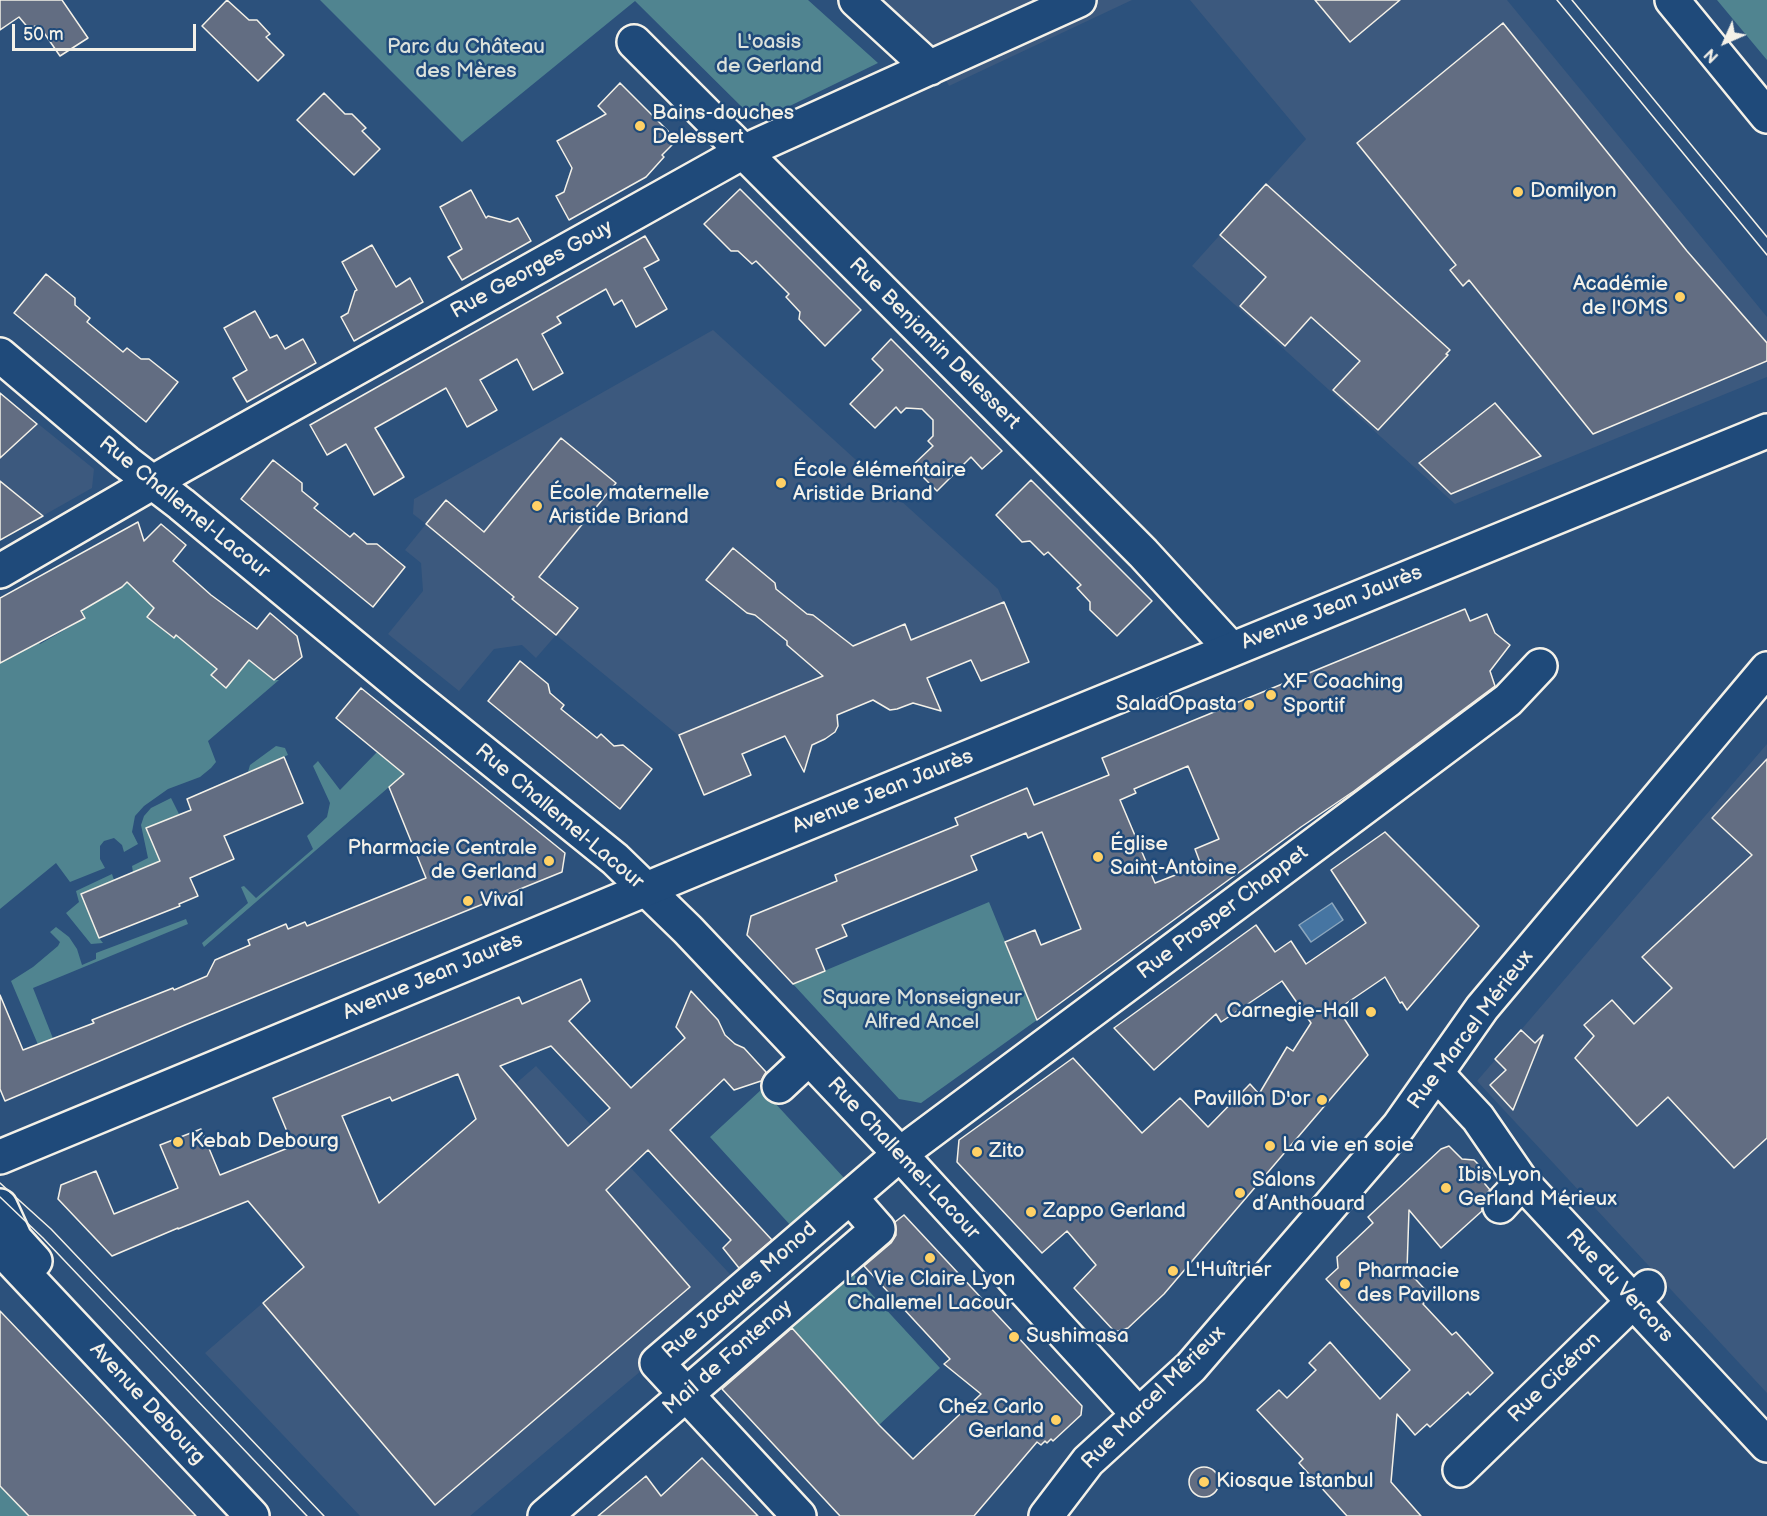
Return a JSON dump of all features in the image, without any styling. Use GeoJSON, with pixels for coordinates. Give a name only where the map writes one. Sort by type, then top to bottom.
{"type":"FeatureCollection","features":[{"type":"Feature","properties":{"kind":"street"},"geometry":{"type":"LineString","coordinates":[[856,0],[930,68]]}},
{"type":"Feature","properties":{"kind":"street","name":"Rue Georges Gouy"},"geometry":{"type":"LineString","coordinates":[[0,571],[743,152],[1079,0]]}},
{"type":"Feature","properties":{"kind":"street"},"geometry":{"type":"LineString","coordinates":[[1672,0],[1767,116]]}},
{"type":"Feature","properties":{"kind":"street","name":"Rue Benjamin Delessert"},"geometry":{"type":"LineString","coordinates":[[634,42],[1143,554],[1231,649]]}},
{"type":"Feature","properties":{"kind":"street","name":"Rue Challemel-Lacour"},"geometry":{"type":"LineString","coordinates":[[0,356],[126,462],[615,859],[688,930],[900,1154],[1138,1414]]}},
{"type":"Feature","properties":{"kind":"street","name":"Avenue Jean Jaurès"},"geometry":{"type":"LineString","coordinates":[[0,1157],[1231,649],[1767,431]]}},
{"type":"Feature","properties":{"kind":"street","name":"Rue Prosper Chappet"},"geometry":{"type":"LineString","coordinates":[[900,1154],[1508,700],[1540,666]]}},
{"type":"Feature","properties":{"kind":"street","name":"Rue Marcel Mérieux"},"geometry":{"type":"LineString","coordinates":[[1046,1516],[1088,1461],[1191,1368],[1399,1126],[1482,1008],[1767,669]]}},
{"type":"Feature","properties":{"kind":"street"},"geometry":{"type":"LineString","coordinates":[[779,1086],[809,1058]]}},
{"type":"Feature","properties":{"kind":"street","name":"Rue du Vercors"},"geometry":{"type":"LineString","coordinates":[[1436,1073],[1478,1119],[1522,1182],[1767,1411]]}},
{"type":"Feature","properties":{"kind":"street","name":"Rue du Vercors"},"geometry":{"type":"LineString","coordinates":[[1478,1119],[1528,1158],[1767,1445]]}},
{"type":"Feature","properties":{"kind":"street","name":"Rue Jacques Monod"},"geometry":{"type":"LineString","coordinates":[[799,1516],[657,1363],[900,1154]]}},
{"type":"Feature","properties":{"kind":"street"},"geometry":{"type":"LineString","coordinates":[[1500,1206],[1522,1182]]}},
{"type":"Feature","properties":{"kind":"street","name":"Mail de Fontenay"},"geometry":{"type":"LineString","coordinates":[[545,1516],[878,1230],[850,1197]]}},
{"type":"Feature","properties":{"kind":"street","name":"Avenue Debourg"},"geometry":{"type":"LineString","coordinates":[[0,1206],[15,1239],[34,1260],[42,1292]]}},
{"type":"Feature","properties":{"kind":"street","name":"Avenue Debourg"},"geometry":{"type":"LineString","coordinates":[[0,1248],[252,1516]]}},
{"type":"Feature","properties":{"kind":"street"},"geometry":{"type":"LineString","coordinates":[[738,1293],[768,1326]]}},
{"type":"Feature","properties":{"kind":"street","name":"Rue Cicéron"},"geometry":{"type":"LineString","coordinates":[[1460,1470],[1642,1294]]}},
{"type":"Feature","properties":{"kind":"shaded area"},"geometry":{"type":"Polygon","coordinates":[[[880,0],[1132,0],[949,86],[930,49],[880,0]]]}},
{"type":"Feature","properties":{"kind":"shaded area"},"geometry":{"type":"Polygon","coordinates":[[[1190,0],[1507,0],[1767,317],[1767,377],[1455,504],[1192,266],[1306,139],[1190,0]]]}},
{"type":"Feature","properties":{"kind":"shaded area","name":"École élémentaire Aristide Briand"},"geometry":{"type":"Polygon","coordinates":[[[713,330],[998,589],[1029,662],[981,681],[971,660],[927,678],[935,698],[918,701],[894,710],[881,705],[875,699],[837,715],[838,726],[833,734],[810,745],[796,756],[786,736],[743,754],[751,775],[703,795],[678,735],[556,635],[536,658],[522,645],[494,649],[459,691],[388,634],[423,591],[421,563],[405,550],[426,524],[413,514],[414,499],[713,330]]]}},
{"type":"Feature","properties":{"kind":"shaded area"},"geometry":{"type":"Polygon","coordinates":[[[0,393],[94,469],[92,488],[0,540],[0,393]]]}},
{"type":"Feature","properties":{"kind":"shaded area"},"geometry":{"type":"Polygon","coordinates":[[[1767,744],[1767,1393],[1477,1081],[1767,744]]]}},
{"type":"Feature","properties":{"kind":"shaded area"},"geometry":{"type":"Polygon","coordinates":[[[1332,903],[1343,920],[1311,942],[1299,925],[1332,903]]]}},
{"type":"Feature","properties":{"kind":"shaded area"},"geometry":{"type":"Polygon","coordinates":[[[536,1066],[741,1286],[470,1516],[360,1516],[205,1353],[536,1066]]]}},
{"type":"Feature","properties":{"kind":"green space"},"geometry":{"type":"Polygon","coordinates":[[[320,0],[808,0],[878,63],[761,120],[755,120],[635,1],[462,142],[320,0]]]}},
{"type":"Feature","properties":{"kind":"green space"},"geometry":{"type":"Polygon","coordinates":[[[1717,0],[1767,0],[1767,60],[1717,0]]]}},
{"type":"Feature","properties":{"kind":"green space"},"geometry":{"type":"Polygon","coordinates":[[[135,573],[149,603],[154,608],[147,617],[173,638],[176,635],[217,669],[212,675],[226,687],[249,660],[274,680],[279,680],[208,741],[216,762],[211,768],[200,777],[168,789],[144,806],[135,816],[132,832],[138,844],[124,852],[122,845],[114,838],[104,841],[100,846],[100,859],[105,868],[70,882],[56,863],[0,909],[0,663],[36,637],[40,644],[75,624],[81,611],[119,582],[124,585],[135,573]]]}},
{"type":"Feature","properties":{"kind":"green space"},"geometry":{"type":"Polygon","coordinates":[[[276,746],[285,748],[288,755],[248,772],[250,765],[276,746]]]}},
{"type":"Feature","properties":{"kind":"green space"},"geometry":{"type":"Polygon","coordinates":[[[377,752],[404,774],[204,947],[202,943],[248,903],[241,887],[244,886],[256,898],[313,849],[307,836],[327,817],[330,803],[313,766],[318,761],[340,790],[377,752]]]}},
{"type":"Feature","properties":{"kind":"green space"},"geometry":{"type":"Polygon","coordinates":[[[171,798],[179,814],[146,828],[160,861],[133,872],[132,866],[148,858],[141,825],[144,816],[151,808],[171,798]]]}},
{"type":"Feature","properties":{"kind":"green space"},"geometry":{"type":"Polygon","coordinates":[[[112,874],[114,880],[81,894],[103,943],[91,944],[66,913],[79,902],[76,891],[112,874]]]}},
{"type":"Feature","properties":{"kind":"green space","name":"Square Monseigneur Alfred Ancel"},"geometry":{"type":"Polygon","coordinates":[[[989,902],[1037,1020],[921,1103],[899,1099],[793,984],[989,902]]]}},
{"type":"Feature","properties":{"kind":"green space"},"geometry":{"type":"Polygon","coordinates":[[[186,919],[188,924],[33,988],[54,1041],[39,1047],[11,981],[33,967],[58,946],[60,942],[50,932],[56,927],[69,937],[77,949],[82,965],[96,959],[96,953],[186,919]]]}},
{"type":"Feature","properties":{"kind":"green space"},"geometry":{"type":"Polygon","coordinates":[[[762,1089],[845,1179],[792,1227],[710,1137],[762,1089]]]}},
{"type":"Feature","properties":{"kind":"green space"},"geometry":{"type":"Polygon","coordinates":[[[845,1265],[940,1368],[879,1425],[782,1317],[845,1265]]]}},
{"type":"Feature","properties":{"kind":"green space"},"geometry":{"type":"Polygon","coordinates":[[[0,1486],[29,1516],[0,1516],[0,1486]]]}},
{"type":"Feature","properties":{"kind":"building"},"geometry":{"type":"Polygon","coordinates":[[[0,0],[62,0],[88,38],[60,56],[40,27],[38,29],[35,26],[30,30],[19,17],[0,30],[0,0]]]}},
{"type":"Feature","properties":{"kind":"building"},"geometry":{"type":"Polygon","coordinates":[[[227,0],[249,20],[257,20],[270,34],[266,37],[284,55],[258,81],[202,26],[227,0]]]}},
{"type":"Feature","properties":{"kind":"building"},"geometry":{"type":"Polygon","coordinates":[[[1315,0],[1400,0],[1350,42],[1315,0]]]}},
{"type":"Feature","properties":{"kind":"building","name":"Domilyon"},"geometry":{"type":"Polygon","coordinates":[[[1503,23],[1687,251],[1767,343],[1767,361],[1593,434],[1469,280],[1463,286],[1450,270],[1456,265],[1357,143],[1503,23]]]}},
{"type":"Feature","properties":{"kind":"building"},"geometry":{"type":"Polygon","coordinates":[[[620,83],[677,140],[662,155],[664,157],[646,177],[569,220],[556,196],[564,192],[572,168],[557,141],[606,114],[598,106],[620,83]]]}},
{"type":"Feature","properties":{"kind":"building"},"geometry":{"type":"Polygon","coordinates":[[[324,93],[345,114],[352,114],[366,128],[362,131],[380,149],[354,175],[297,120],[324,93]]]}},
{"type":"Feature","properties":{"kind":"building"},"geometry":{"type":"Polygon","coordinates":[[[1266,184],[1450,350],[1446,354],[1448,355],[1378,430],[1333,390],[1360,361],[1311,317],[1285,346],[1240,306],[1266,277],[1220,235],[1266,184]]]}},
{"type":"Feature","properties":{"kind":"building"},"geometry":{"type":"Polygon","coordinates":[[[740,189],[861,310],[825,346],[799,319],[800,312],[786,297],[789,294],[756,261],[752,264],[738,251],[731,251],[704,224],[740,189]]]}},
{"type":"Feature","properties":{"kind":"building"},"geometry":{"type":"Polygon","coordinates":[[[471,190],[486,218],[488,216],[510,222],[518,218],[531,241],[462,280],[448,257],[462,249],[440,207],[471,190]]]}},
{"type":"Feature","properties":{"kind":"building"},"geometry":{"type":"Polygon","coordinates":[[[645,236],[659,260],[644,268],[667,309],[636,327],[622,300],[614,305],[606,289],[557,317],[561,323],[542,334],[563,373],[533,390],[517,359],[480,380],[497,410],[467,427],[446,388],[375,428],[404,477],[374,495],[346,444],[327,455],[310,425],[645,236]]]}},
{"type":"Feature","properties":{"kind":"building"},"geometry":{"type":"Polygon","coordinates":[[[372,245],[396,287],[410,278],[423,302],[354,341],[341,317],[348,313],[357,290],[342,262],[372,245]]]}},
{"type":"Feature","properties":{"kind":"building"},"geometry":{"type":"Polygon","coordinates":[[[46,274],[75,298],[75,305],[90,318],[87,322],[123,352],[127,348],[141,359],[149,359],[178,382],[146,422],[14,313],[46,274]]]}},
{"type":"Feature","properties":{"kind":"building"},"geometry":{"type":"Polygon","coordinates":[[[255,311],[270,338],[277,335],[285,349],[303,339],[316,363],[247,402],[233,378],[247,370],[224,328],[255,311]]]}},
{"type":"Feature","properties":{"kind":"building"},"geometry":{"type":"Polygon","coordinates":[[[891,339],[1002,451],[982,469],[971,457],[937,491],[912,466],[933,446],[928,441],[933,436],[933,420],[922,409],[906,408],[901,413],[896,407],[875,428],[850,404],[883,370],[872,359],[891,339]]]}},
{"type":"Feature","properties":{"kind":"building"},"geometry":{"type":"Polygon","coordinates":[[[0,393],[37,424],[0,458],[0,393]]]}},
{"type":"Feature","properties":{"kind":"building"},"geometry":{"type":"Polygon","coordinates":[[[1495,403],[1541,456],[1451,494],[1419,463],[1495,403]]]}},
{"type":"Feature","properties":{"kind":"building"},"geometry":{"type":"Polygon","coordinates":[[[561,438],[616,483],[539,577],[578,608],[556,635],[426,524],[446,500],[484,532],[561,438]]]}},
{"type":"Feature","properties":{"kind":"building"},"geometry":{"type":"Polygon","coordinates":[[[273,460],[302,483],[302,491],[318,504],[314,508],[350,537],[354,533],[367,544],[377,544],[405,567],[373,607],[241,499],[273,460]]]}},
{"type":"Feature","properties":{"kind":"building"},"geometry":{"type":"Polygon","coordinates":[[[1031,480],[1152,601],[1117,636],[1090,610],[1090,602],[1077,588],[1081,585],[1048,552],[1044,555],[1030,541],[1022,542],[996,515],[1031,480]]]}},
{"type":"Feature","properties":{"kind":"building"},"geometry":{"type":"Polygon","coordinates":[[[0,481],[43,516],[0,540],[0,481]]]}},
{"type":"Feature","properties":{"kind":"building"},"geometry":{"type":"Polygon","coordinates":[[[138,522],[144,541],[161,524],[186,545],[173,561],[211,595],[257,629],[270,613],[297,636],[302,657],[274,680],[249,660],[226,688],[211,675],[217,669],[176,635],[174,638],[147,617],[154,608],[127,582],[81,611],[85,618],[0,663],[0,598],[138,522]]]}},
{"type":"Feature","properties":{"kind":"building"},"geometry":{"type":"Polygon","coordinates":[[[733,548],[775,583],[776,589],[853,646],[905,624],[911,640],[1004,602],[1029,662],[981,681],[971,660],[927,678],[941,711],[913,703],[890,710],[873,700],[837,715],[838,726],[835,732],[812,745],[804,772],[785,736],[742,754],[751,775],[704,795],[679,735],[823,676],[787,645],[787,641],[706,580],[733,548]]]}},
{"type":"Feature","properties":{"kind":"building"},"geometry":{"type":"Polygon","coordinates":[[[1465,609],[1470,621],[1487,614],[1495,633],[1510,645],[1490,671],[1495,686],[1037,1020],[1005,942],[1035,930],[1041,945],[1081,929],[1042,832],[1028,838],[1026,833],[971,856],[977,870],[842,925],[847,936],[816,949],[825,971],[793,984],[747,935],[751,916],[837,881],[835,875],[958,825],[955,818],[1027,788],[1034,805],[1109,775],[1102,758],[1465,609]],[[1188,766],[1134,789],[1136,793],[1120,800],[1155,883],[1201,865],[1195,849],[1219,839],[1188,766]]]}},
{"type":"Feature","properties":{"kind":"building"},"geometry":{"type":"Polygon","coordinates":[[[520,661],[548,684],[550,693],[564,705],[561,709],[597,738],[601,734],[614,746],[623,745],[652,769],[620,809],[488,701],[520,661]]]}},
{"type":"Feature","properties":{"kind":"building"},"geometry":{"type":"Polygon","coordinates":[[[361,688],[565,853],[562,872],[185,1025],[5,1101],[0,1089],[0,995],[23,1050],[94,1023],[92,1020],[207,976],[215,960],[250,945],[248,940],[286,924],[288,929],[305,922],[307,926],[426,878],[389,787],[404,774],[336,718],[361,688]]]}},
{"type":"Feature","properties":{"kind":"building"},"geometry":{"type":"Polygon","coordinates":[[[284,757],[303,803],[224,836],[234,859],[190,878],[198,896],[179,904],[180,906],[99,938],[81,894],[160,861],[146,828],[191,810],[187,799],[284,757]]]}},
{"type":"Feature","properties":{"kind":"building"},"geometry":{"type":"Polygon","coordinates":[[[1767,759],[1767,1138],[1734,1168],[1668,1097],[1637,1126],[1575,1058],[1594,1036],[1584,1025],[1612,1000],[1634,1024],[1672,988],[1642,957],[1752,855],[1712,818],[1767,759]]]}},
{"type":"Feature","properties":{"kind":"building"},"geometry":{"type":"Polygon","coordinates":[[[1385,832],[1479,926],[1407,1010],[1402,1002],[1400,1003],[1385,977],[1338,1009],[1368,1055],[1164,1294],[1128,1328],[1115,1332],[1074,1288],[1096,1265],[1067,1231],[1042,1253],[957,1162],[959,1140],[1073,1058],[1142,1133],[1180,1098],[1208,1127],[1250,1084],[1259,1094],[1287,1047],[1293,1051],[1311,1023],[1282,981],[1221,1022],[1216,1014],[1154,1070],[1114,1028],[1256,925],[1275,952],[1291,941],[1306,964],[1366,923],[1331,870],[1385,832]]]}},
{"type":"Feature","properties":{"kind":"building"},"geometry":{"type":"Polygon","coordinates":[[[581,979],[590,1001],[569,1021],[631,1088],[685,1038],[676,1027],[691,991],[718,1020],[725,1035],[744,1048],[766,1072],[761,1081],[734,1090],[724,1079],[670,1130],[772,1240],[739,1268],[723,1248],[731,1240],[648,1150],[606,1190],[690,1287],[435,1505],[263,1303],[304,1267],[248,1201],[112,1256],[58,1199],[61,1185],[96,1171],[114,1214],[178,1188],[160,1145],[201,1129],[220,1175],[293,1146],[273,1098],[519,997],[522,1004],[581,979]],[[551,1046],[500,1066],[568,1146],[610,1108],[551,1046]],[[458,1074],[392,1101],[390,1097],[342,1116],[379,1203],[476,1119],[458,1074]]]}},
{"type":"Feature","properties":{"kind":"building"},"geometry":{"type":"Polygon","coordinates":[[[1521,1030],[1535,1043],[1543,1035],[1513,1110],[1490,1085],[1506,1070],[1495,1059],[1521,1030]]]}},
{"type":"Feature","properties":{"kind":"building"},"geometry":{"type":"Polygon","coordinates":[[[1449,1146],[1462,1159],[1474,1160],[1482,1168],[1485,1184],[1490,1190],[1482,1201],[1482,1211],[1441,1248],[1409,1210],[1407,1270],[1430,1295],[1423,1304],[1452,1335],[1456,1332],[1493,1373],[1470,1395],[1468,1392],[1430,1427],[1427,1424],[1415,1435],[1397,1414],[1391,1482],[1421,1516],[1347,1516],[1299,1463],[1303,1459],[1257,1410],[1279,1390],[1287,1398],[1316,1370],[1309,1363],[1330,1342],[1380,1399],[1410,1370],[1326,1279],[1338,1268],[1337,1257],[1373,1223],[1368,1217],[1441,1149],[1449,1146]]]}},
{"type":"Feature","properties":{"kind":"building"},"geometry":{"type":"Polygon","coordinates":[[[904,1215],[1082,1406],[1081,1415],[1053,1441],[1051,1439],[1047,1443],[1045,1441],[1041,1445],[1037,1442],[974,1516],[840,1516],[722,1389],[792,1328],[879,1425],[913,1459],[981,1394],[944,1364],[950,1359],[864,1266],[891,1243],[896,1235],[895,1222],[904,1215]]]}},
{"type":"Feature","properties":{"kind":"building"},"geometry":{"type":"Polygon","coordinates":[[[0,1311],[196,1516],[29,1516],[0,1486],[0,1311]]]}},
{"type":"Feature","properties":{"kind":"building"},"geometry":{"type":"Polygon","coordinates":[[[702,1458],[758,1516],[598,1516],[646,1476],[661,1496],[702,1458]]]}},
{"type":"Feature","properties":{"kind":"building","name":"Kiosque Istanbul"},"geometry":{"type":"Polygon","coordinates":[[[1204,1467],[1215,1471],[1219,1482],[1215,1493],[1204,1497],[1193,1493],[1189,1482],[1193,1471],[1204,1467]]]}},
{"type":"Feature","properties":{"kind":"tram line"},"geometry":{"type":"LineString","coordinates":[[1557,0],[1767,255]]}},
{"type":"Feature","properties":{"kind":"tram line"},"geometry":{"type":"LineString","coordinates":[[1572,0],[1767,237]]}},
{"type":"Feature","properties":{"kind":"tram line"},"geometry":{"type":"LineString","coordinates":[[0,1183],[51,1229],[324,1516]]}},
{"type":"Feature","properties":{"kind":"tram line"},"geometry":{"type":"LineString","coordinates":[[0,1197],[43,1238],[307,1516]]}},
{"type":"Feature","properties":{"kind":"place","name":"Bains-douches Delessert"},"geometry":{"type":"Point","coordinates":[640,126]}},
{"type":"Feature","properties":{"kind":"place","name":"Domilyon"},"geometry":{"type":"Point","coordinates":[1518,192]}},
{"type":"Feature","properties":{"kind":"place","name":"Académie de l'OMS"},"geometry":{"type":"Point","coordinates":[1680,297]}},
{"type":"Feature","properties":{"kind":"place","name":"École élémentaire Aristide Briand"},"geometry":{"type":"Point","coordinates":[781,483]}},
{"type":"Feature","properties":{"kind":"place","name":"École maternelle Aristide Briand"},"geometry":{"type":"Point","coordinates":[537,506]}},
{"type":"Feature","properties":{"kind":"place","name":"XF Coaching Sportif"},"geometry":{"type":"Point","coordinates":[1271,695]}},
{"type":"Feature","properties":{"kind":"place","name":"SaladOpasta"},"geometry":{"type":"Point","coordinates":[1249,705]}},
{"type":"Feature","properties":{"kind":"place","name":"Église Saint-Antoine"},"geometry":{"type":"Point","coordinates":[1098,857]}},
{"type":"Feature","properties":{"kind":"place","name":"Pharmacie Centrale de Gerland"},"geometry":{"type":"Point","coordinates":[549,861]}},
{"type":"Feature","properties":{"kind":"place","name":"Vival"},"geometry":{"type":"Point","coordinates":[468,901]}},
{"type":"Feature","properties":{"kind":"place","name":"Carnegie-Hall"},"geometry":{"type":"Point","coordinates":[1371,1012]}},
{"type":"Feature","properties":{"kind":"place","name":"Pavillon D'or"},"geometry":{"type":"Point","coordinates":[1322,1100]}},
{"type":"Feature","properties":{"kind":"place","name":"Kebab Debourg"},"geometry":{"type":"Point","coordinates":[178,1142]}},
{"type":"Feature","properties":{"kind":"place","name":"La vie en soie"},"geometry":{"type":"Point","coordinates":[1270,1146]}},
{"type":"Feature","properties":{"kind":"place","name":"Zito"},"geometry":{"type":"Point","coordinates":[977,1152]}},
{"type":"Feature","properties":{"kind":"place","name":"Ibis Lyon Gerland Mérieux"},"geometry":{"type":"Point","coordinates":[1446,1188]}},
{"type":"Feature","properties":{"kind":"place","name":"Salons d’Anthouard"},"geometry":{"type":"Point","coordinates":[1240,1193]}},
{"type":"Feature","properties":{"kind":"place","name":"Zappo Gerland"},"geometry":{"type":"Point","coordinates":[1031,1212]}},
{"type":"Feature","properties":{"kind":"place","name":"La Vie Claire Lyon Challemel Lacour"},"geometry":{"type":"Point","coordinates":[930,1258]}},
{"type":"Feature","properties":{"kind":"place","name":"L'Huîtrier"},"geometry":{"type":"Point","coordinates":[1173,1271]}},
{"type":"Feature","properties":{"kind":"place","name":"Pharmacie des Pavillons"},"geometry":{"type":"Point","coordinates":[1345,1284]}},
{"type":"Feature","properties":{"kind":"place","name":"Sushimasa"},"geometry":{"type":"Point","coordinates":[1014,1337]}},
{"type":"Feature","properties":{"kind":"place","name":"Chez Carlo Gerland"},"geometry":{"type":"Point","coordinates":[1056,1420]}},
{"type":"Feature","properties":{"kind":"place","name":"Kiosque Istanbul"},"geometry":{"type":"Point","coordinates":[1204,1482]}},
{"type":"Feature","properties":{"kind":"park label","name":"L'oasis de Gerland"},"geometry":{"type":"Point","coordinates":[769,55]}},
{"type":"Feature","properties":{"kind":"park label","name":"Parc du Château des Mères"},"geometry":{"type":"Point","coordinates":[466,60]}}]}
